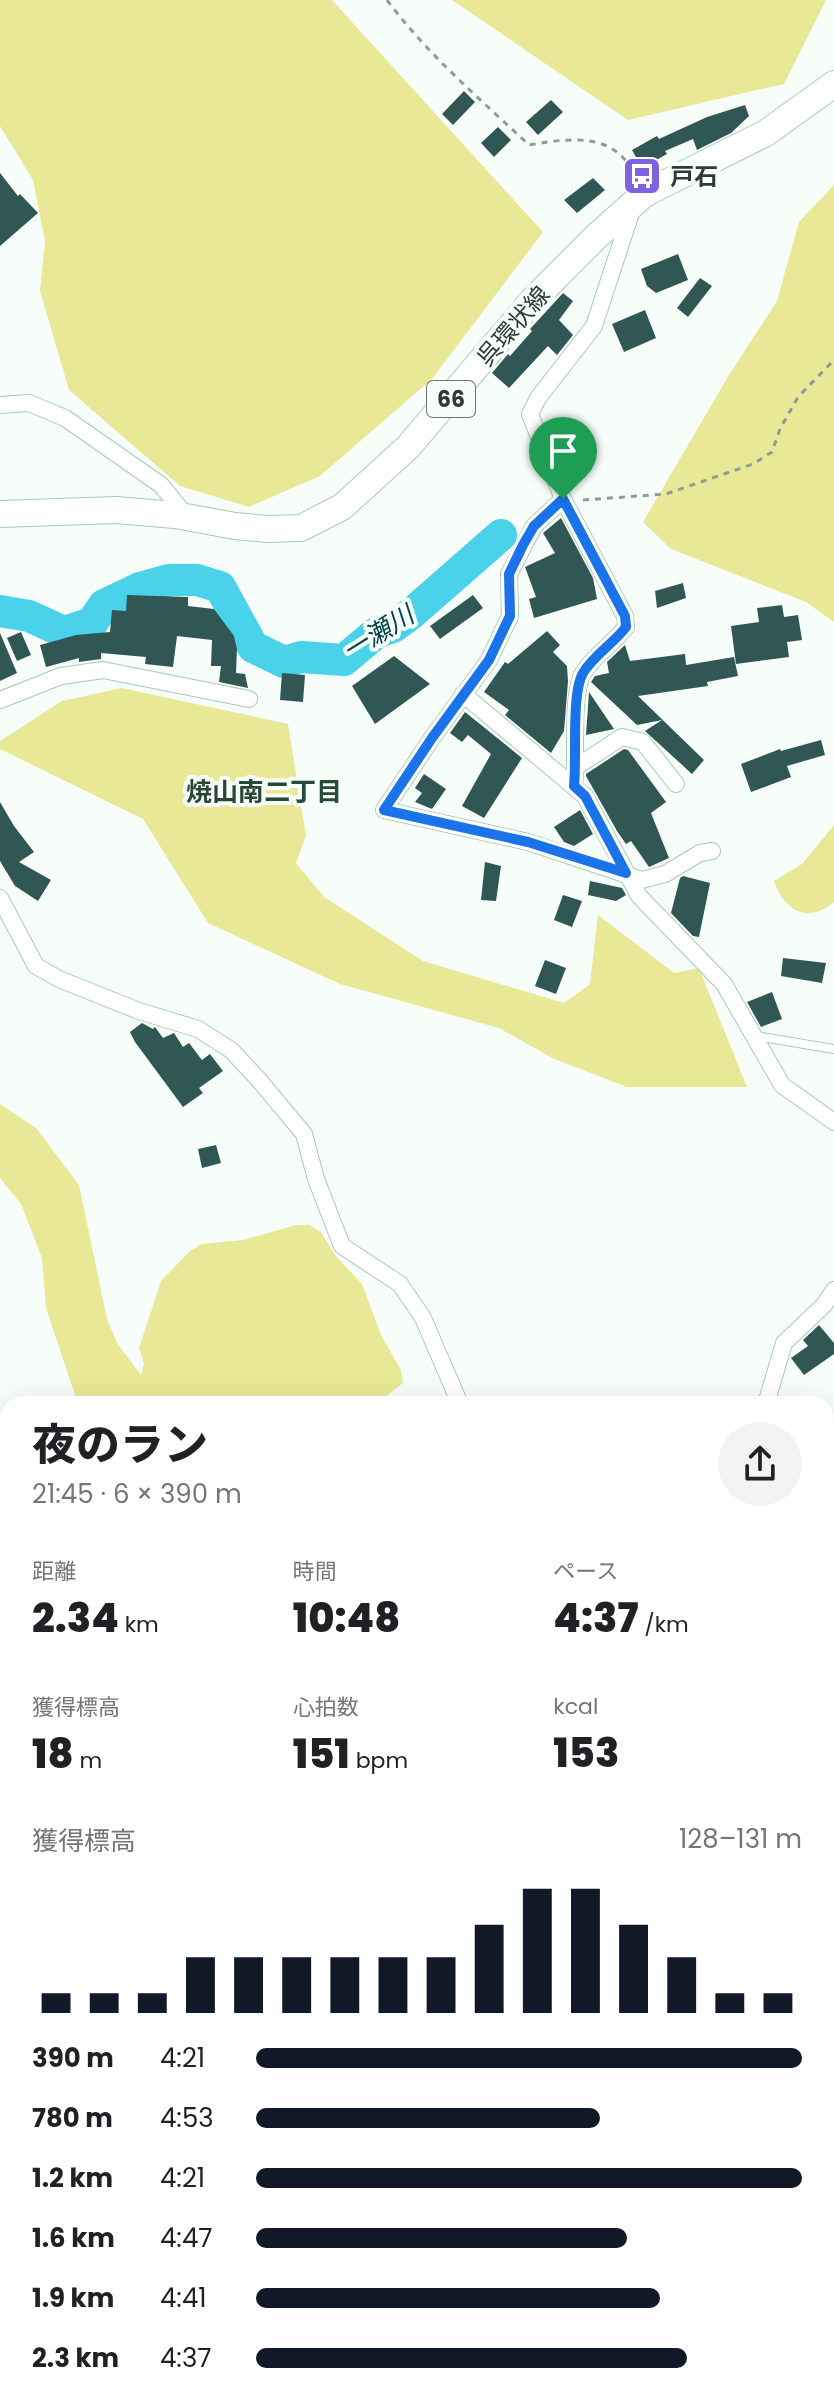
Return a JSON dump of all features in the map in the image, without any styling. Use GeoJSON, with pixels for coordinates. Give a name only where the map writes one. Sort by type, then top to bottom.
{"type":"FeatureCollection","features":[{"type":"Feature","properties":{"kind":"main road","name":"呉環状線"},"geometry":{"type":"LineString","coordinates":[[0,514],[116,510],[268,529],[301,528],[342,507],[408,447],[533,300],[639,198],[766,133],[834,84]]}},
{"type":"Feature","properties":{"kind":"street"},"geometry":{"type":"LineString","coordinates":[[574,786],[581,677],[592,660],[612,644],[626,627],[625,616],[563,499],[530,414],[538,398],[594,326],[639,198]]}},
{"type":"Feature","properties":{"kind":"street"},"geometry":{"type":"LineString","coordinates":[[0,405],[29,403],[65,418],[161,485],[187,517]]}},
{"type":"Feature","properties":{"kind":"street"},"geometry":{"type":"LineString","coordinates":[[563,499],[534,526],[509,574],[510,616],[489,660],[384,810],[528,842],[642,880],[665,874],[700,853],[712,851]]}},
{"type":"Feature","properties":{"kind":"street"},"geometry":{"type":"LineString","coordinates":[[0,700],[61,676],[103,670],[249,699]]}},
{"type":"Feature","properties":{"kind":"street"},"geometry":{"type":"LineString","coordinates":[[463,694],[585,796],[639,896],[724,984],[782,1085],[834,1122]]}},
{"type":"Feature","properties":{"kind":"street"},"geometry":{"type":"LineString","coordinates":[[576,767],[622,737],[643,742],[676,784]]}},
{"type":"Feature","properties":{"kind":"street"},"geometry":{"type":"LineString","coordinates":[[0,898],[36,966],[59,979],[139,1011],[198,1029],[231,1050],[259,1080],[304,1134],[316,1179],[342,1246],[400,1284],[423,1318],[457,1396]]}},
{"type":"Feature","properties":{"kind":"street"},"geometry":{"type":"LineString","coordinates":[[768,1396],[784,1343],[824,1305],[834,1290]]}},
{"type":"Feature","properties":{"kind":"lane"},"geometry":{"type":"LineString","coordinates":[[753,1036],[834,1049]]}},
{"type":"Feature","properties":{"kind":"path"},"geometry":{"type":"LineString","coordinates":[[387,0],[463,84],[529,145],[590,139],[615,149],[632,169],[639,198]]}},
{"type":"Feature","properties":{"kind":"path"},"geometry":{"type":"LineString","coordinates":[[563,499],[595,501],[666,494],[753,464],[772,452],[780,429],[798,397],[834,360]]}},
{"type":"Feature","properties":{"kind":"shaded area"},"geometry":{"type":"Polygon","coordinates":[[[0,0],[332,0],[543,232],[432,379],[320,476],[249,507],[180,486],[69,390],[40,291],[45,241],[33,180],[0,126],[0,0]]]}},
{"type":"Feature","properties":{"kind":"shaded area"},"geometry":{"type":"Polygon","coordinates":[[[452,0],[826,0],[784,84],[628,120],[452,0]]]}},
{"type":"Feature","properties":{"kind":"shaded area"},"geometry":{"type":"Polygon","coordinates":[[[834,185],[834,622],[806,602],[671,549],[643,522],[729,375],[777,301],[799,222],[834,185]]]}},
{"type":"Feature","properties":{"kind":"shaded area"},"geometry":{"type":"Polygon","coordinates":[[[122,688],[288,724],[306,836],[296,863],[324,897],[423,961],[564,1003],[590,984],[598,915],[674,973],[699,968],[747,1087],[627,1087],[552,1058],[499,1028],[340,984],[208,923],[143,819],[0,749],[0,741],[62,701],[122,688]]]}},
{"type":"Feature","properties":{"kind":"shaded area"},"geometry":{"type":"Polygon","coordinates":[[[834,825],[834,902],[815,912],[798,911],[784,900],[774,881],[802,864],[834,825]]]}},
{"type":"Feature","properties":{"kind":"shaded area"},"geometry":{"type":"Polygon","coordinates":[[[0,1104],[36,1128],[79,1185],[107,1319],[117,1343],[141,1375],[144,1363],[139,1348],[161,1281],[190,1251],[202,1244],[243,1240],[296,1225],[309,1225],[321,1232],[335,1255],[362,1284],[381,1335],[401,1370],[403,1383],[386,1396],[75,1396],[46,1308],[42,1258],[21,1204],[0,1178],[0,1104]]]}},
{"type":"Feature","properties":{"kind":"building"},"geometry":{"type":"Polygon","coordinates":[[[464,91],[475,102],[453,125],[442,114],[464,91]]]}},
{"type":"Feature","properties":{"kind":"building"},"geometry":{"type":"Polygon","coordinates":[[[551,100],[563,112],[538,135],[526,122],[551,100]]]}},
{"type":"Feature","properties":{"kind":"building"},"geometry":{"type":"Polygon","coordinates":[[[745,105],[749,116],[731,133],[697,150],[693,139],[665,151],[667,154],[642,168],[632,150],[657,136],[659,139],[707,117],[745,105]]]}},
{"type":"Feature","properties":{"kind":"building"},"geometry":{"type":"Polygon","coordinates":[[[498,127],[511,140],[494,157],[481,143],[498,127]]]}},
{"type":"Feature","properties":{"kind":"building"},"geometry":{"type":"Polygon","coordinates":[[[0,173],[18,196],[20,194],[38,213],[0,246],[0,173]]]}},
{"type":"Feature","properties":{"kind":"building"},"geometry":{"type":"Polygon","coordinates":[[[593,178],[605,190],[577,213],[564,200],[593,178]]]}},
{"type":"Feature","properties":{"kind":"building"},"geometry":{"type":"Polygon","coordinates":[[[678,254],[688,280],[656,293],[647,286],[641,269],[678,254]]]}},
{"type":"Feature","properties":{"kind":"building"},"geometry":{"type":"Polygon","coordinates":[[[700,278],[712,286],[688,317],[677,308],[700,278]]]}},
{"type":"Feature","properties":{"kind":"building"},"geometry":{"type":"Polygon","coordinates":[[[563,293],[573,301],[559,320],[573,335],[557,355],[548,346],[509,388],[492,373],[563,293]]]}},
{"type":"Feature","properties":{"kind":"building"},"geometry":{"type":"Polygon","coordinates":[[[645,310],[656,338],[624,352],[612,324],[645,310]]]}},
{"type":"Feature","properties":{"kind":"building"},"geometry":{"type":"Polygon","coordinates":[[[561,518],[593,578],[597,599],[534,618],[529,599],[536,597],[525,567],[555,553],[543,533],[561,518]]]}},
{"type":"Feature","properties":{"kind":"building"},"geometry":{"type":"Polygon","coordinates":[[[683,583],[686,598],[657,608],[655,591],[683,583]]]}},
{"type":"Feature","properties":{"kind":"building"},"geometry":{"type":"Polygon","coordinates":[[[127,595],[188,597],[188,606],[214,609],[234,636],[236,673],[245,674],[248,688],[219,682],[221,666],[211,666],[212,640],[177,636],[173,667],[145,664],[146,657],[101,653],[101,659],[79,662],[79,658],[46,667],[40,645],[76,635],[110,632],[112,610],[126,611],[127,595]]]}},
{"type":"Feature","properties":{"kind":"building"},"geometry":{"type":"Polygon","coordinates":[[[473,595],[483,608],[440,639],[430,626],[473,595]]]}},
{"type":"Feature","properties":{"kind":"building"},"geometry":{"type":"Polygon","coordinates":[[[782,605],[784,617],[798,615],[802,640],[787,642],[789,657],[736,664],[731,626],[759,622],[757,608],[782,605]]]}},
{"type":"Feature","properties":{"kind":"building"},"geometry":{"type":"Polygon","coordinates":[[[547,631],[560,645],[553,652],[567,666],[568,681],[564,731],[551,753],[505,715],[509,710],[484,692],[505,662],[508,664],[547,631]]]}},
{"type":"Feature","properties":{"kind":"building"},"geometry":{"type":"Polygon","coordinates":[[[21,632],[31,655],[17,661],[7,638],[21,632]]]}},
{"type":"Feature","properties":{"kind":"building"},"geometry":{"type":"Polygon","coordinates":[[[0,633],[17,673],[0,681],[0,633]]]}},
{"type":"Feature","properties":{"kind":"building"},"geometry":{"type":"Polygon","coordinates":[[[625,645],[630,661],[685,654],[686,665],[734,657],[738,676],[707,682],[708,686],[638,696],[704,760],[692,774],[645,731],[662,720],[637,725],[591,682],[595,676],[609,673],[607,662],[625,645]]]}},
{"type":"Feature","properties":{"kind":"building"},"geometry":{"type":"Polygon","coordinates":[[[394,656],[430,684],[375,724],[352,686],[394,656]]]}},
{"type":"Feature","properties":{"kind":"building"},"geometry":{"type":"Polygon","coordinates":[[[282,673],[305,675],[303,702],[280,700],[282,673]]]}},
{"type":"Feature","properties":{"kind":"building"},"geometry":{"type":"Polygon","coordinates":[[[589,692],[614,729],[586,735],[589,692]]]}},
{"type":"Feature","properties":{"kind":"building"},"geometry":{"type":"Polygon","coordinates":[[[465,712],[522,758],[484,818],[462,806],[491,754],[468,735],[462,742],[450,733],[465,712]]]}},
{"type":"Feature","properties":{"kind":"building"},"geometry":{"type":"Polygon","coordinates":[[[821,740],[825,755],[787,766],[791,777],[751,792],[741,764],[780,749],[821,740]]]}},
{"type":"Feature","properties":{"kind":"building"},"geometry":{"type":"Polygon","coordinates":[[[624,749],[628,750],[666,802],[651,813],[669,858],[649,867],[631,841],[626,844],[617,831],[586,776],[624,749]]]}},
{"type":"Feature","properties":{"kind":"building"},"geometry":{"type":"Polygon","coordinates":[[[424,774],[446,789],[432,809],[415,802],[422,793],[415,788],[424,774]]]}},
{"type":"Feature","properties":{"kind":"building"},"geometry":{"type":"Polygon","coordinates":[[[0,802],[34,852],[19,862],[51,880],[38,901],[15,886],[0,861],[0,802]]]}},
{"type":"Feature","properties":{"kind":"building"},"geometry":{"type":"Polygon","coordinates":[[[580,810],[593,834],[574,846],[564,842],[554,827],[580,810]]]}},
{"type":"Feature","properties":{"kind":"building"},"geometry":{"type":"Polygon","coordinates":[[[485,862],[501,866],[496,901],[481,900],[485,862]]]}},
{"type":"Feature","properties":{"kind":"building"},"geometry":{"type":"Polygon","coordinates":[[[683,876],[710,883],[699,937],[693,936],[671,913],[683,876]]]}},
{"type":"Feature","properties":{"kind":"building"},"geometry":{"type":"Polygon","coordinates":[[[590,881],[622,888],[626,895],[616,901],[588,895],[590,881]]]}},
{"type":"Feature","properties":{"kind":"building"},"geometry":{"type":"Polygon","coordinates":[[[563,895],[582,901],[572,927],[554,920],[563,895]]]}},
{"type":"Feature","properties":{"kind":"building"},"geometry":{"type":"Polygon","coordinates":[[[783,958],[826,963],[822,983],[781,976],[783,958]]]}},
{"type":"Feature","properties":{"kind":"building"},"geometry":{"type":"Polygon","coordinates":[[[545,960],[566,968],[556,994],[535,986],[545,960]]]}},
{"type":"Feature","properties":{"kind":"building"},"geometry":{"type":"Polygon","coordinates":[[[772,992],[782,1019],[761,1027],[747,1002],[772,992]]]}},
{"type":"Feature","properties":{"kind":"building"},"geometry":{"type":"Polygon","coordinates":[[[142,1023],[153,1029],[155,1027],[163,1038],[174,1033],[183,1047],[189,1043],[202,1060],[210,1054],[223,1071],[199,1088],[203,1093],[183,1107],[130,1032],[142,1023]]]}},
{"type":"Feature","properties":{"kind":"building"},"geometry":{"type":"Polygon","coordinates":[[[216,1145],[221,1163],[202,1168],[198,1149],[216,1145]]]}},
{"type":"Feature","properties":{"kind":"building"},"geometry":{"type":"Polygon","coordinates":[[[819,1325],[834,1343],[834,1354],[804,1375],[791,1358],[808,1346],[803,1340],[819,1325]]]}},
{"type":"Feature","properties":{"kind":"waterway","name":"一瀬川"},"geometry":{"type":"LineString","coordinates":[[0,611],[29,616],[64,632],[92,623],[104,605],[140,588],[169,580],[197,580],[220,587],[253,647],[284,662],[301,657],[344,660],[376,633],[393,627],[412,613],[501,535]]}},
{"type":"Feature","properties":{"kind":"place","name":"戸石"},"geometry":{"type":"Point","coordinates":[642,176]}},
{"type":"Feature","properties":{"kind":"district","name":"焼山南二丁目"},"geometry":{"type":"Point","coordinates":[264,792]}},
{"type":"Feature","properties":{"kind":"route"},"geometry":{"type":"LineString","coordinates":[[563,499],[625,616],[626,627],[612,644],[592,660],[581,677],[574,786],[585,796],[626,873],[528,842],[384,810],[489,660],[510,616],[509,574],[534,526],[563,499]]}}]}
